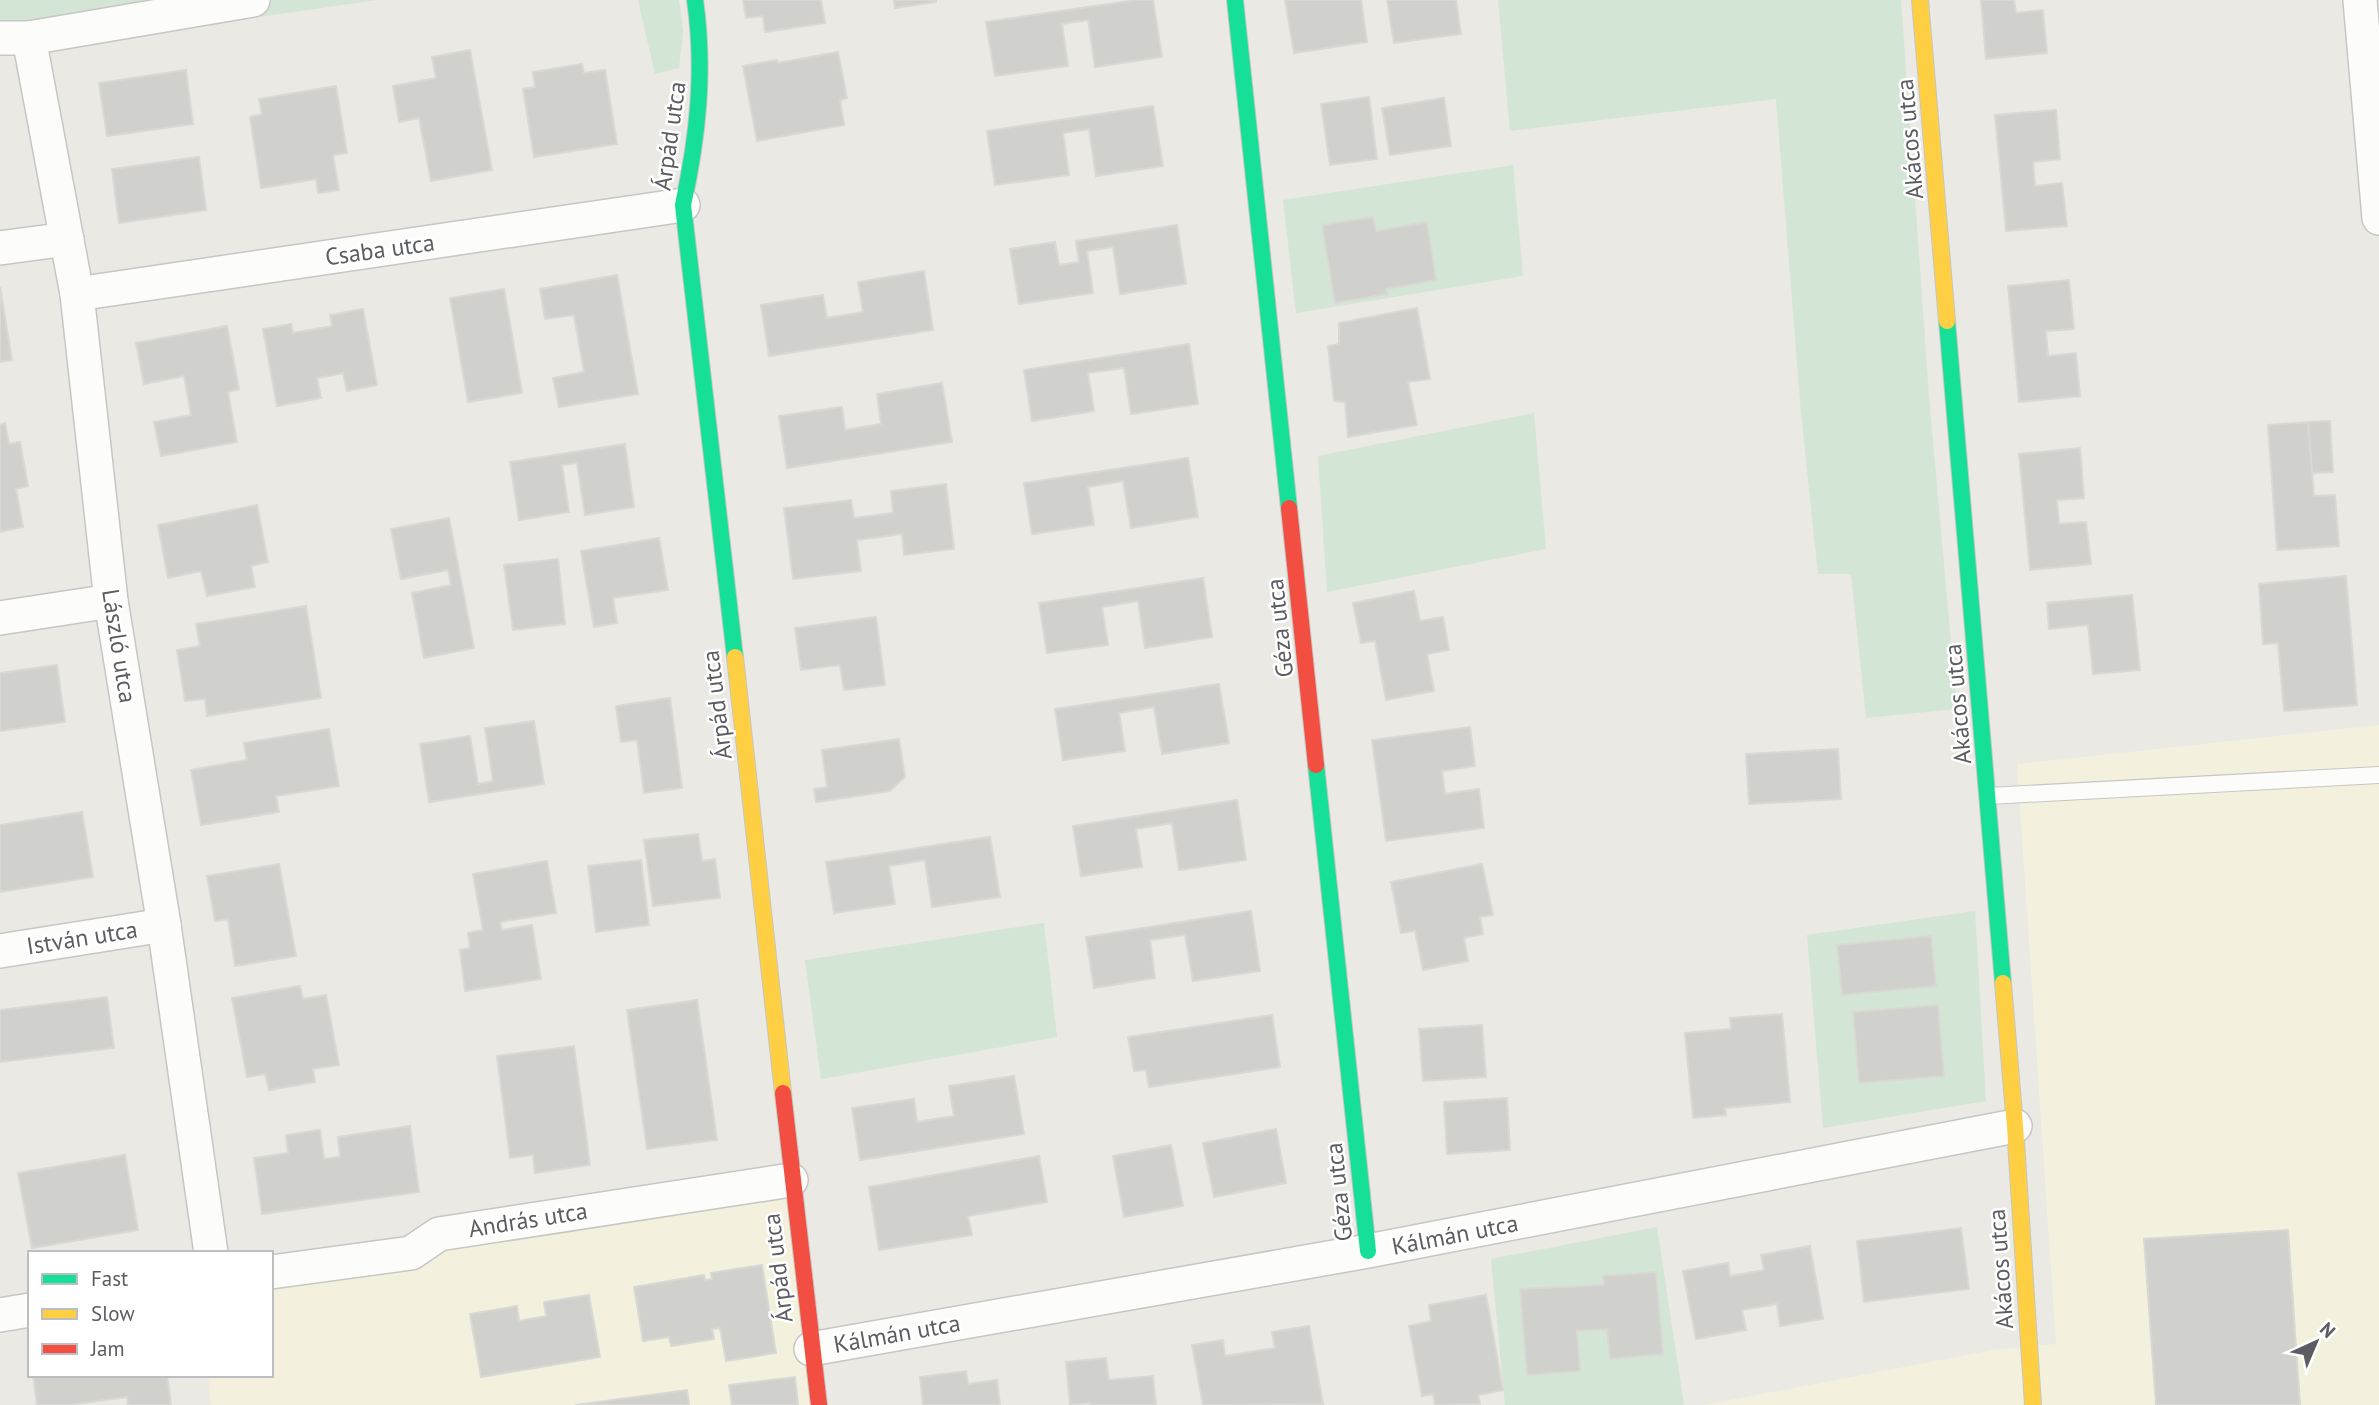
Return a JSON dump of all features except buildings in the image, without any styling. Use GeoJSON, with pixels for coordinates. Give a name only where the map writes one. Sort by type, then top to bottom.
{"type":"FeatureCollection","features":[{"type":"Feature","properties":{"kind":"street"},"geometry":{"type":"LineString","coordinates":[[15,38],[253,0]]}},
{"type":"Feature","properties":{"kind":"street","name":"Árpád utca"},"geometry":{"type":"LineString","coordinates":[[695,0],[701,36],[699,121],[683,205],[770,964],[791,1180],[819,1405]]}},
{"type":"Feature","properties":{"kind":"street","name":"Géza utca"},"geometry":{"type":"LineString","coordinates":[[1235,0],[1368,1251]]}},
{"type":"Feature","properties":{"kind":"street","name":"Akácos utca"},"geometry":{"type":"LineString","coordinates":[[1920,0],[2015,1126],[2033,1405]]}},
{"type":"Feature","properties":{"kind":"street"},"geometry":{"type":"LineString","coordinates":[[2360,0],[2379,218]]}},
{"type":"Feature","properties":{"kind":"street","name":"László utca"},"geometry":{"type":"LineString","coordinates":[[15,38],[67,239],[77,294],[111,601],[164,925],[211,1251]]}},
{"type":"Feature","properties":{"kind":"street","name":"Csaba utca"},"geometry":{"type":"LineString","coordinates":[[77,294],[683,205]]}},
{"type":"Feature","properties":{"kind":"street"},"geometry":{"type":"LineString","coordinates":[[0,248],[67,239]]}},
{"type":"Feature","properties":{"kind":"street"},"geometry":{"type":"LineString","coordinates":[[0,618],[111,601]]}},
{"type":"Feature","properties":{"kind":"street","name":"István utca"},"geometry":{"type":"LineString","coordinates":[[0,951],[164,925]]}},
{"type":"Feature","properties":{"kind":"street","name":"Kálmán utca"},"geometry":{"type":"LineString","coordinates":[[811,1349],[1368,1251],[2015,1126]]}},
{"type":"Feature","properties":{"kind":"street","name":"András utca"},"geometry":{"type":"LineString","coordinates":[[273,1272],[411,1253],[439,1234],[791,1180]]}},
{"type":"Feature","properties":{"kind":"street"},"geometry":{"type":"LineString","coordinates":[[0,1315],[28,1310]]}},
{"type":"Feature","properties":{"kind":"lane"},"geometry":{"type":"LineString","coordinates":[[1988,796],[2379,775]]}},
{"type":"Feature","properties":{"kind":"shaded area"},"geometry":{"type":"Polygon","coordinates":[[[2379,725],[2379,1405],[1704,1405],[1998,1349],[2056,1344],[2017,764],[2379,725]]]}},
{"type":"Feature","properties":{"kind":"shaded area"},"geometry":{"type":"Polygon","coordinates":[[[791,1180],[819,1405],[211,1405],[208,1377],[273,1377],[273,1272],[791,1180]]]}},
{"type":"Feature","properties":{"kind":"green space"},"geometry":{"type":"Polygon","coordinates":[[[0,0],[377,0],[58,46],[0,48],[0,0]]]}},
{"type":"Feature","properties":{"kind":"green space"},"geometry":{"type":"Polygon","coordinates":[[[638,0],[679,0],[683,31],[679,68],[655,74],[638,0]]]}},
{"type":"Feature","properties":{"kind":"green space"},"geometry":{"type":"Polygon","coordinates":[[[1498,0],[1901,0],[1929,397],[1957,709],[1866,718],[1851,574],[1818,574],[1801,413],[1776,99],[1510,131],[1498,0]]]}},
{"type":"Feature","properties":{"kind":"green space"},"geometry":{"type":"Polygon","coordinates":[[[1513,165],[1523,276],[1296,313],[1283,200],[1513,165]]]}},
{"type":"Feature","properties":{"kind":"green space"},"geometry":{"type":"Polygon","coordinates":[[[1534,413],[1546,549],[1327,592],[1318,456],[1534,413]]]}},
{"type":"Feature","properties":{"kind":"green space"},"geometry":{"type":"Polygon","coordinates":[[[1975,911],[1986,1101],[1823,1128],[1807,935],[1975,911]]]}},
{"type":"Feature","properties":{"kind":"green space"},"geometry":{"type":"Polygon","coordinates":[[[1044,923],[1057,1037],[821,1079],[805,960],[1044,923]]]}},
{"type":"Feature","properties":{"kind":"green space"},"geometry":{"type":"Polygon","coordinates":[[[1657,1227],[1684,1405],[1505,1405],[1491,1259],[1657,1227]]]}},
{"type":"Feature","properties":{"kind":"traffic: fast"},"geometry":{"type":"LineString","coordinates":[[695,0],[700,77],[693,154],[683,205],[735,657]]}},
{"type":"Feature","properties":{"kind":"traffic: fast"},"geometry":{"type":"LineString","coordinates":[[1235,0],[1289,508]]}},
{"type":"Feature","properties":{"kind":"traffic: fast"},"geometry":{"type":"LineString","coordinates":[[1947,321],[2003,983]]}},
{"type":"Feature","properties":{"kind":"traffic: fast"},"geometry":{"type":"LineString","coordinates":[[1316,765],[1368,1251]]}},
{"type":"Feature","properties":{"kind":"traffic: slow"},"geometry":{"type":"LineString","coordinates":[[1920,0],[1947,321]]}},
{"type":"Feature","properties":{"kind":"traffic: slow"},"geometry":{"type":"LineString","coordinates":[[735,657],[783,1093]]}},
{"type":"Feature","properties":{"kind":"traffic: slow"},"geometry":{"type":"LineString","coordinates":[[2003,983],[2033,1405]]}},
{"type":"Feature","properties":{"kind":"traffic: jam"},"geometry":{"type":"LineString","coordinates":[[1289,508],[1316,765]]}},
{"type":"Feature","properties":{"kind":"traffic: jam"},"geometry":{"type":"LineString","coordinates":[[783,1093],[819,1405]]}}]}
